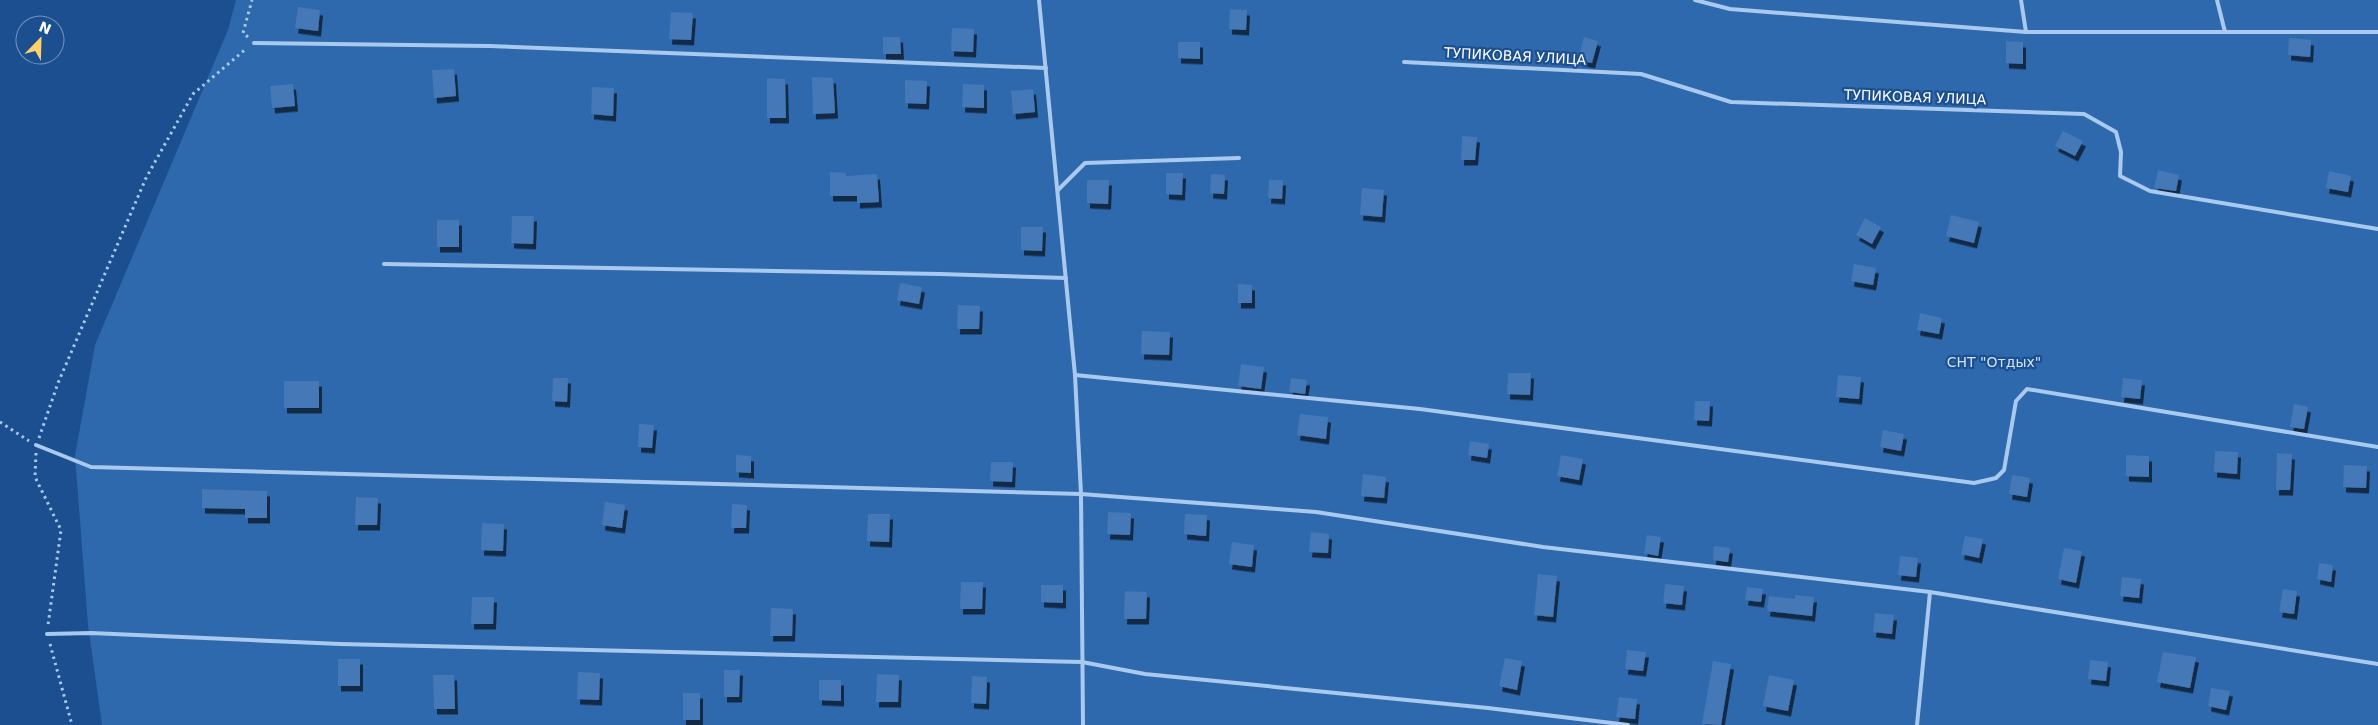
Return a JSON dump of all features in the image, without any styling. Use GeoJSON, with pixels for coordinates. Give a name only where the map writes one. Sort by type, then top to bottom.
{"type":"FeatureCollection","features":[{"type":"Feature","properties":{"kind":"lane"},"geometry":{"type":"LineString","coordinates":[[1039,0],[1075,375],[1081,494],[1082,725]]}},
{"type":"Feature","properties":{"kind":"lane"},"geometry":{"type":"LineString","coordinates":[[1695,0],[1730,9],[2026,32],[2378,32]]}},
{"type":"Feature","properties":{"kind":"lane"},"geometry":{"type":"LineString","coordinates":[[2021,0],[2026,32]]}},
{"type":"Feature","properties":{"kind":"lane"},"geometry":{"type":"LineString","coordinates":[[2217,0],[2224,32]]}},
{"type":"Feature","properties":{"kind":"lane"},"geometry":{"type":"LineString","coordinates":[[254,43],[489,46],[1046,68]]}},
{"type":"Feature","properties":{"kind":"lane","name":"ТУПИКОВАЯ УЛИЦА"},"geometry":{"type":"LineString","coordinates":[[1404,62],[1641,74],[1732,102],[2084,114],[2116,132],[2121,152],[2120,176],[2150,191],[2378,229]]}},
{"type":"Feature","properties":{"kind":"lane"},"geometry":{"type":"LineString","coordinates":[[1058,190],[1085,163],[1239,158]]}},
{"type":"Feature","properties":{"kind":"lane"},"geometry":{"type":"LineString","coordinates":[[384,264],[1066,278]]}},
{"type":"Feature","properties":{"kind":"lane"},"geometry":{"type":"LineString","coordinates":[[1075,375],[1420,410],[1974,483],[1996,478],[2004,470],[2016,401],[2027,389],[2378,448]]}},
{"type":"Feature","properties":{"kind":"lane"},"geometry":{"type":"LineString","coordinates":[[36,445],[91,467],[1081,494],[1316,512],[1544,547],[1930,592],[2378,664]]}},
{"type":"Feature","properties":{"kind":"lane"},"geometry":{"type":"LineString","coordinates":[[1918,725],[1930,592]]}},
{"type":"Feature","properties":{"kind":"lane"},"geometry":{"type":"LineString","coordinates":[[47,634],[91,633],[340,644],[1082,662],[1146,674],[1488,708],[1628,725]]}},
{"type":"Feature","properties":{"kind":"path"},"geometry":{"type":"LineString","coordinates":[[72,725],[47,634],[61,530],[35,477],[36,445],[58,383],[146,178],[193,94],[254,43],[243,33],[252,0]]}},
{"type":"Feature","properties":{"kind":"path"},"geometry":{"type":"LineString","coordinates":[[0,422],[36,445]]}},
{"type":"Feature","properties":{"kind":"green space","name":"СНТ \"Отдых\""},"geometry":{"type":"Polygon","coordinates":[[[236,0],[2378,0],[2378,725],[102,725],[88,625],[75,456],[95,345],[228,30],[236,0]]]}},
{"type":"Feature","properties":{"kind":"building"},"geometry":{"type":"Polygon","coordinates":[[[298,7],[320,10],[318,31],[295,28],[298,7]]]}},
{"type":"Feature","properties":{"kind":"building"},"geometry":{"type":"Polygon","coordinates":[[[1230,9],[1247,10],[1246,30],[1229,29],[1230,9]]]}},
{"type":"Feature","properties":{"kind":"building"},"geometry":{"type":"Polygon","coordinates":[[[671,12],[693,13],[691,40],[669,39],[671,12]]]}},
{"type":"Feature","properties":{"kind":"building"},"geometry":{"type":"Polygon","coordinates":[[[952,28],[974,29],[973,52],[951,51],[952,28]]]}},
{"type":"Feature","properties":{"kind":"building"},"geometry":{"type":"Polygon","coordinates":[[[883,37],[900,37],[901,54],[883,54],[883,37]]]}},
{"type":"Feature","properties":{"kind":"building"},"geometry":{"type":"Polygon","coordinates":[[[1584,37],[1598,41],[1592,63],[1578,60],[1584,37]]]}},
{"type":"Feature","properties":{"kind":"building"},"geometry":{"type":"Polygon","coordinates":[[[2289,38],[2311,40],[2310,57],[2288,55],[2289,38]]]}},
{"type":"Feature","properties":{"kind":"building"},"geometry":{"type":"Polygon","coordinates":[[[2006,41],[2023,42],[2023,64],[2006,63],[2006,41]]]}},
{"type":"Feature","properties":{"kind":"building"},"geometry":{"type":"Polygon","coordinates":[[[1178,42],[1200,42],[1200,59],[1178,58],[1178,42]]]}},
{"type":"Feature","properties":{"kind":"building"},"geometry":{"type":"Polygon","coordinates":[[[454,69],[456,96],[434,98],[432,70],[454,69]]]}},
{"type":"Feature","properties":{"kind":"building"},"geometry":{"type":"Polygon","coordinates":[[[812,77],[833,78],[835,113],[813,114],[812,77]]]}},
{"type":"Feature","properties":{"kind":"building"},"geometry":{"type":"Polygon","coordinates":[[[767,78],[785,79],[786,118],[767,118],[767,78]]]}},
{"type":"Feature","properties":{"kind":"building"},"geometry":{"type":"Polygon","coordinates":[[[905,80],[927,81],[926,104],[905,103],[905,80]]]}},
{"type":"Feature","properties":{"kind":"building"},"geometry":{"type":"Polygon","coordinates":[[[293,84],[295,106],[272,108],[270,86],[293,84]]]}},
{"type":"Feature","properties":{"kind":"building"},"geometry":{"type":"Polygon","coordinates":[[[963,84],[984,85],[984,108],[962,107],[963,84]]]}},
{"type":"Feature","properties":{"kind":"building"},"geometry":{"type":"Polygon","coordinates":[[[592,87],[614,88],[613,116],[591,114],[592,87]]]}},
{"type":"Feature","properties":{"kind":"building"},"geometry":{"type":"Polygon","coordinates":[[[1033,89],[1035,112],[1013,114],[1011,91],[1033,89]]]}},
{"type":"Feature","properties":{"kind":"building"},"geometry":{"type":"Polygon","coordinates":[[[2063,131],[2083,141],[2075,156],[2055,146],[2063,131]]]}},
{"type":"Feature","properties":{"kind":"building"},"geometry":{"type":"Polygon","coordinates":[[[1462,136],[1477,137],[1475,160],[1461,160],[1462,136]]]}},
{"type":"Feature","properties":{"kind":"building"},"geometry":{"type":"Polygon","coordinates":[[[2158,170],[2179,175],[2176,191],[2154,188],[2158,170]]]}},
{"type":"Feature","properties":{"kind":"building"},"geometry":{"type":"Polygon","coordinates":[[[2329,171],[2351,176],[2348,192],[2326,188],[2329,171]]]}},
{"type":"Feature","properties":{"kind":"building"},"geometry":{"type":"Polygon","coordinates":[[[830,172],[846,173],[846,176],[877,174],[879,202],[857,203],[857,196],[830,196],[830,172]]]}},
{"type":"Feature","properties":{"kind":"building"},"geometry":{"type":"Polygon","coordinates":[[[1166,173],[1183,173],[1182,195],[1166,194],[1166,173]]]}},
{"type":"Feature","properties":{"kind":"building"},"geometry":{"type":"Polygon","coordinates":[[[1211,174],[1225,175],[1224,194],[1210,193],[1211,174]]]}},
{"type":"Feature","properties":{"kind":"building"},"geometry":{"type":"Polygon","coordinates":[[[1087,180],[1109,180],[1108,204],[1087,203],[1087,180]]]}},
{"type":"Feature","properties":{"kind":"building"},"geometry":{"type":"Polygon","coordinates":[[[1269,180],[1283,180],[1282,199],[1268,198],[1269,180]]]}},
{"type":"Feature","properties":{"kind":"building"},"geometry":{"type":"Polygon","coordinates":[[[1362,188],[1384,190],[1382,217],[1360,215],[1362,188]]]}},
{"type":"Feature","properties":{"kind":"building"},"geometry":{"type":"Polygon","coordinates":[[[1951,215],[1979,222],[1974,243],[1946,236],[1951,215]]]}},
{"type":"Feature","properties":{"kind":"building"},"geometry":{"type":"Polygon","coordinates":[[[512,216],[534,216],[533,244],[511,243],[512,216]]]}},
{"type":"Feature","properties":{"kind":"building"},"geometry":{"type":"Polygon","coordinates":[[[1865,218],[1881,227],[1872,244],[1856,235],[1865,218]]]}},
{"type":"Feature","properties":{"kind":"building"},"geometry":{"type":"Polygon","coordinates":[[[437,220],[459,220],[459,247],[437,247],[437,220]]]}},
{"type":"Feature","properties":{"kind":"building"},"geometry":{"type":"Polygon","coordinates":[[[1021,227],[1043,227],[1042,251],[1021,250],[1021,227]]]}},
{"type":"Feature","properties":{"kind":"building"},"geometry":{"type":"Polygon","coordinates":[[[1854,264],[1876,268],[1873,285],[1851,281],[1854,264]]]}},
{"type":"Feature","properties":{"kind":"building"},"geometry":{"type":"Polygon","coordinates":[[[900,283],[922,287],[919,304],[897,300],[900,283]]]}},
{"type":"Feature","properties":{"kind":"building"},"geometry":{"type":"Polygon","coordinates":[[[1238,284],[1252,285],[1252,303],[1238,303],[1238,284]]]}},
{"type":"Feature","properties":{"kind":"building"},"geometry":{"type":"Polygon","coordinates":[[[958,305],[980,306],[979,329],[957,329],[958,305]]]}},
{"type":"Feature","properties":{"kind":"building"},"geometry":{"type":"Polygon","coordinates":[[[1920,313],[1942,318],[1939,334],[1917,330],[1920,313]]]}},
{"type":"Feature","properties":{"kind":"building"},"geometry":{"type":"Polygon","coordinates":[[[1142,331],[1170,332],[1169,355],[1141,354],[1142,331]]]}},
{"type":"Feature","properties":{"kind":"building"},"geometry":{"type":"Polygon","coordinates":[[[1241,364],[1264,367],[1261,389],[1238,386],[1241,364]]]}},
{"type":"Feature","properties":{"kind":"building"},"geometry":{"type":"Polygon","coordinates":[[[1508,373],[1531,373],[1530,395],[1507,394],[1508,373]]]}},
{"type":"Feature","properties":{"kind":"building"},"geometry":{"type":"Polygon","coordinates":[[[1838,375],[1861,377],[1859,399],[1836,397],[1838,375]]]}},
{"type":"Feature","properties":{"kind":"building"},"geometry":{"type":"Polygon","coordinates":[[[553,378],[568,378],[567,402],[552,401],[553,378]]]}},
{"type":"Feature","properties":{"kind":"building"},"geometry":{"type":"Polygon","coordinates":[[[1291,378],[1307,380],[1305,394],[1289,392],[1291,378]]]}},
{"type":"Feature","properties":{"kind":"building"},"geometry":{"type":"Polygon","coordinates":[[[2123,378],[2142,380],[2140,399],[2121,397],[2123,378]]]}},
{"type":"Feature","properties":{"kind":"building"},"geometry":{"type":"Polygon","coordinates":[[[284,381],[319,381],[319,408],[284,408],[284,381]]]}},
{"type":"Feature","properties":{"kind":"building"},"geometry":{"type":"Polygon","coordinates":[[[1695,401],[1710,401],[1709,421],[1694,420],[1695,401]]]}},
{"type":"Feature","properties":{"kind":"building"},"geometry":{"type":"Polygon","coordinates":[[[2294,404],[2308,407],[2304,429],[2290,427],[2294,404]]]}},
{"type":"Feature","properties":{"kind":"building"},"geometry":{"type":"Polygon","coordinates":[[[1300,414],[1328,417],[1326,439],[1297,435],[1300,414]]]}},
{"type":"Feature","properties":{"kind":"building"},"geometry":{"type":"Polygon","coordinates":[[[639,424],[654,425],[652,448],[638,447],[639,424]]]}},
{"type":"Feature","properties":{"kind":"building"},"geometry":{"type":"Polygon","coordinates":[[[1883,430],[1904,434],[1901,451],[1880,447],[1883,430]]]}},
{"type":"Feature","properties":{"kind":"building"},"geometry":{"type":"Polygon","coordinates":[[[1470,441],[1489,444],[1487,458],[1468,455],[1470,441]]]}},
{"type":"Feature","properties":{"kind":"building"},"geometry":{"type":"Polygon","coordinates":[[[2215,451],[2238,452],[2237,474],[2214,472],[2215,451]]]}},
{"type":"Feature","properties":{"kind":"building"},"geometry":{"type":"Polygon","coordinates":[[[2277,453],[2292,454],[2290,490],[2276,490],[2277,453]]]}},
{"type":"Feature","properties":{"kind":"building"},"geometry":{"type":"Polygon","coordinates":[[[736,455],[751,456],[751,473],[736,472],[736,455]]]}},
{"type":"Feature","properties":{"kind":"building"},"geometry":{"type":"Polygon","coordinates":[[[1561,455],[1583,459],[1579,480],[1557,476],[1561,455]]]}},
{"type":"Feature","properties":{"kind":"building"},"geometry":{"type":"Polygon","coordinates":[[[2126,455],[2149,456],[2149,477],[2126,476],[2126,455]]]}},
{"type":"Feature","properties":{"kind":"building"},"geometry":{"type":"Polygon","coordinates":[[[991,462],[1013,462],[1012,482],[990,481],[991,462]]]}},
{"type":"Feature","properties":{"kind":"building"},"geometry":{"type":"Polygon","coordinates":[[[2344,465],[2367,466],[2366,488],[2343,487],[2344,465]]]}},
{"type":"Feature","properties":{"kind":"building"},"geometry":{"type":"Polygon","coordinates":[[[1363,474],[1386,477],[1384,498],[1361,496],[1363,474]]]}},
{"type":"Feature","properties":{"kind":"building"},"geometry":{"type":"Polygon","coordinates":[[[2012,475],[2030,478],[2027,497],[2009,494],[2012,475]]]}},
{"type":"Feature","properties":{"kind":"building"},"geometry":{"type":"Polygon","coordinates":[[[202,489],[267,491],[267,518],[245,518],[245,509],[202,508],[202,489]]]}},
{"type":"Feature","properties":{"kind":"building"},"geometry":{"type":"Polygon","coordinates":[[[356,497],[378,498],[377,525],[355,525],[356,497]]]}},
{"type":"Feature","properties":{"kind":"building"},"geometry":{"type":"Polygon","coordinates":[[[605,502],[625,505],[622,528],[602,525],[605,502]]]}},
{"type":"Feature","properties":{"kind":"building"},"geometry":{"type":"Polygon","coordinates":[[[732,504],[747,505],[746,528],[731,528],[732,504]]]}},
{"type":"Feature","properties":{"kind":"building"},"geometry":{"type":"Polygon","coordinates":[[[1108,512],[1131,513],[1130,535],[1107,534],[1108,512]]]}},
{"type":"Feature","properties":{"kind":"building"},"geometry":{"type":"Polygon","coordinates":[[[868,514],[890,514],[889,542],[867,541],[868,514]]]}},
{"type":"Feature","properties":{"kind":"building"},"geometry":{"type":"Polygon","coordinates":[[[1185,514],[1207,515],[1206,536],[1184,534],[1185,514]]]}},
{"type":"Feature","properties":{"kind":"building"},"geometry":{"type":"Polygon","coordinates":[[[482,523],[504,524],[503,551],[481,550],[482,523]]]}},
{"type":"Feature","properties":{"kind":"building"},"geometry":{"type":"Polygon","coordinates":[[[1311,532],[1329,534],[1328,553],[1309,552],[1311,532]]]}},
{"type":"Feature","properties":{"kind":"building"},"geometry":{"type":"Polygon","coordinates":[[[1647,535],[1661,537],[1658,556],[1644,553],[1647,535]]]}},
{"type":"Feature","properties":{"kind":"building"},"geometry":{"type":"Polygon","coordinates":[[[1965,536],[1983,539],[1979,558],[1961,554],[1965,536]]]}},
{"type":"Feature","properties":{"kind":"building"},"geometry":{"type":"Polygon","coordinates":[[[1232,542],[1254,545],[1252,567],[1229,564],[1232,542]]]}},
{"type":"Feature","properties":{"kind":"building"},"geometry":{"type":"Polygon","coordinates":[[[1714,546],[1730,548],[1728,562],[1713,560],[1714,546]]]}},
{"type":"Feature","properties":{"kind":"building"},"geometry":{"type":"Polygon","coordinates":[[[2064,548],[2082,551],[2076,583],[2058,579],[2064,548]]]}},
{"type":"Feature","properties":{"kind":"building"},"geometry":{"type":"Polygon","coordinates":[[[1900,556],[1918,558],[1916,577],[1898,575],[1900,556]]]}},
{"type":"Feature","properties":{"kind":"building"},"geometry":{"type":"Polygon","coordinates":[[[2319,563],[2333,565],[2331,582],[2317,579],[2319,563]]]}},
{"type":"Feature","properties":{"kind":"building"},"geometry":{"type":"Polygon","coordinates":[[[1538,574],[1557,576],[1553,617],[1534,615],[1538,574]]]}},
{"type":"Feature","properties":{"kind":"building"},"geometry":{"type":"Polygon","coordinates":[[[2122,577],[2141,579],[2139,598],[2120,596],[2122,577]]]}},
{"type":"Feature","properties":{"kind":"building"},"geometry":{"type":"Polygon","coordinates":[[[961,582],[983,582],[982,609],[960,609],[961,582]]]}},
{"type":"Feature","properties":{"kind":"building"},"geometry":{"type":"Polygon","coordinates":[[[1665,584],[1684,586],[1682,605],[1663,603],[1665,584]]]}},
{"type":"Feature","properties":{"kind":"building"},"geometry":{"type":"Polygon","coordinates":[[[1041,585],[1063,585],[1063,603],[1041,602],[1041,585]]]}},
{"type":"Feature","properties":{"kind":"building"},"geometry":{"type":"Polygon","coordinates":[[[1747,587],[1763,589],[1761,602],[1745,600],[1747,587]]]}},
{"type":"Feature","properties":{"kind":"building"},"geometry":{"type":"Polygon","coordinates":[[[2283,589],[2297,591],[2294,614],[2279,612],[2283,589]]]}},
{"type":"Feature","properties":{"kind":"building"},"geometry":{"type":"Polygon","coordinates":[[[1125,591],[1147,592],[1146,619],[1124,619],[1125,591]]]}},
{"type":"Feature","properties":{"kind":"building"},"geometry":{"type":"Polygon","coordinates":[[[1795,595],[1814,597],[1812,616],[1767,611],[1769,596],[1795,599],[1795,595]]]}},
{"type":"Feature","properties":{"kind":"building"},"geometry":{"type":"Polygon","coordinates":[[[472,597],[494,597],[493,624],[471,624],[472,597]]]}},
{"type":"Feature","properties":{"kind":"building"},"geometry":{"type":"Polygon","coordinates":[[[771,608],[793,609],[792,636],[770,636],[771,608]]]}},
{"type":"Feature","properties":{"kind":"building"},"geometry":{"type":"Polygon","coordinates":[[[1875,613],[1894,615],[1892,634],[1873,632],[1875,613]]]}},
{"type":"Feature","properties":{"kind":"building"},"geometry":{"type":"Polygon","coordinates":[[[1627,650],[1646,652],[1643,671],[1625,669],[1627,650]]]}},
{"type":"Feature","properties":{"kind":"building"},"geometry":{"type":"Polygon","coordinates":[[[2163,652],[2196,657],[2190,688],[2157,682],[2163,652]]]}},
{"type":"Feature","properties":{"kind":"building"},"geometry":{"type":"Polygon","coordinates":[[[1505,658],[1522,661],[1517,690],[1499,686],[1505,658]]]}},
{"type":"Feature","properties":{"kind":"building"},"geometry":{"type":"Polygon","coordinates":[[[338,659],[360,659],[360,686],[338,686],[338,659]]]}},
{"type":"Feature","properties":{"kind":"building"},"geometry":{"type":"Polygon","coordinates":[[[2090,660],[2108,662],[2106,681],[2088,679],[2090,660]]]}},
{"type":"Feature","properties":{"kind":"building"},"geometry":{"type":"Polygon","coordinates":[[[1713,661],[1731,664],[1721,725],[1702,724],[1713,661]]]}},
{"type":"Feature","properties":{"kind":"building"},"geometry":{"type":"Polygon","coordinates":[[[724,670],[740,670],[739,697],[724,697],[724,670]]]}},
{"type":"Feature","properties":{"kind":"building"},"geometry":{"type":"Polygon","coordinates":[[[578,672],[600,673],[599,700],[577,699],[578,672]]]}},
{"type":"Feature","properties":{"kind":"building"},"geometry":{"type":"Polygon","coordinates":[[[877,674],[899,675],[898,702],[876,702],[877,674]]]}},
{"type":"Feature","properties":{"kind":"building"},"geometry":{"type":"Polygon","coordinates":[[[433,675],[454,675],[455,709],[434,709],[433,675]]]}},
{"type":"Feature","properties":{"kind":"building"},"geometry":{"type":"Polygon","coordinates":[[[1769,675],[1794,680],[1788,711],[1763,706],[1769,675]]]}},
{"type":"Feature","properties":{"kind":"building"},"geometry":{"type":"Polygon","coordinates":[[[972,676],[987,677],[986,704],[971,703],[972,676]]]}},
{"type":"Feature","properties":{"kind":"building"},"geometry":{"type":"Polygon","coordinates":[[[819,680],[841,680],[841,701],[819,700],[819,680]]]}},
{"type":"Feature","properties":{"kind":"building"},"geometry":{"type":"Polygon","coordinates":[[[2211,688],[2230,691],[2226,710],[2208,706],[2211,688]]]}},
{"type":"Feature","properties":{"kind":"building"},"geometry":{"type":"Polygon","coordinates":[[[683,693],[700,693],[700,720],[683,720],[683,693]]]}},
{"type":"Feature","properties":{"kind":"building"},"geometry":{"type":"Polygon","coordinates":[[[1619,697],[1637,699],[1635,719],[1616,717],[1619,697]]]}}]}
